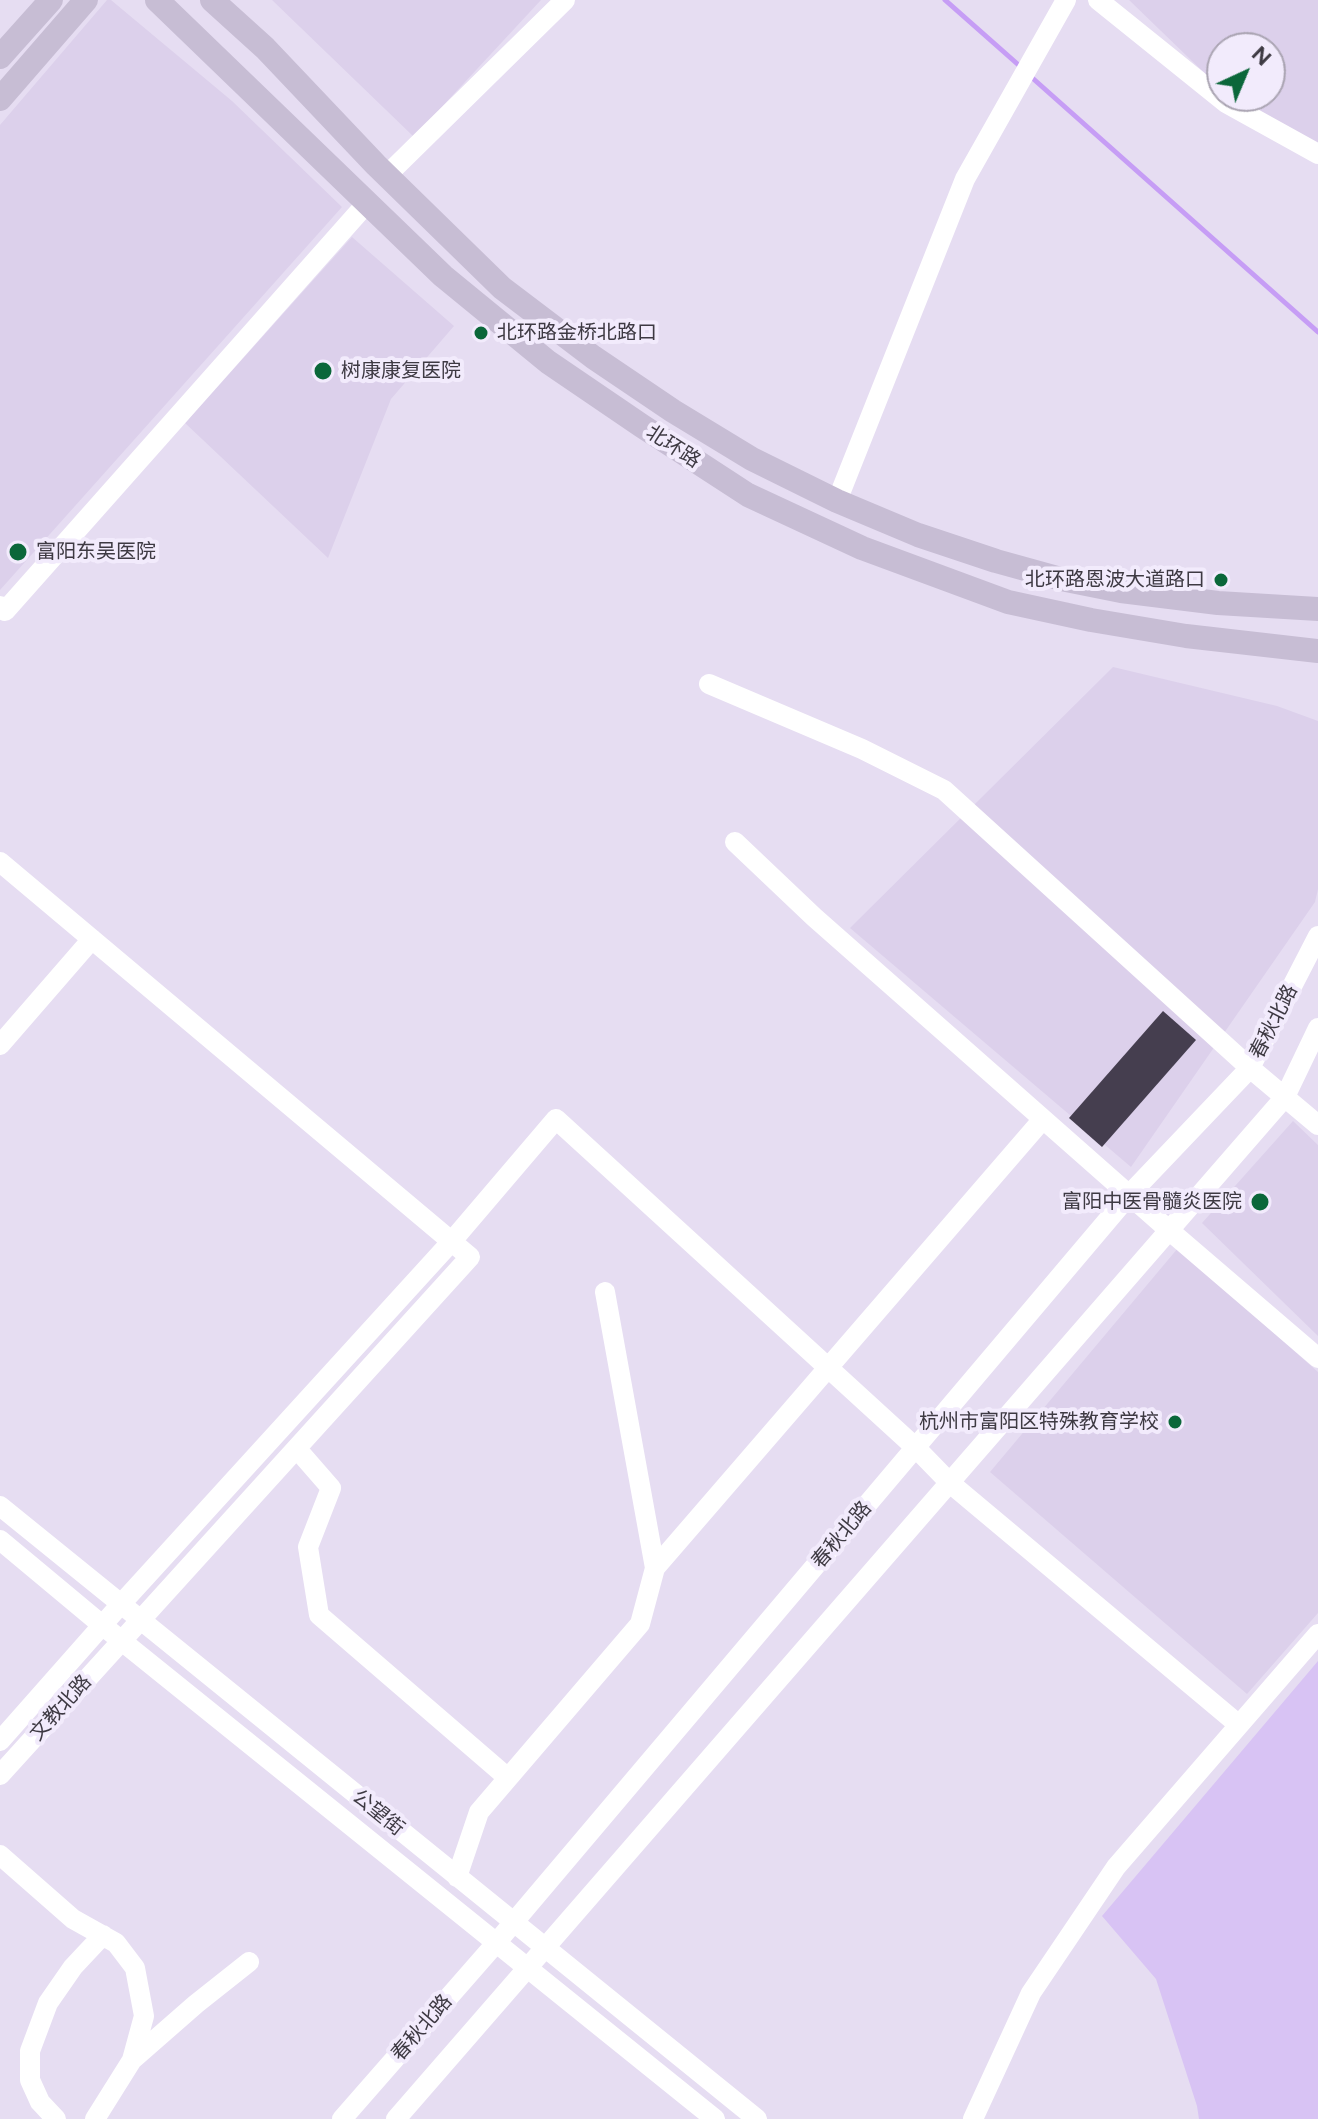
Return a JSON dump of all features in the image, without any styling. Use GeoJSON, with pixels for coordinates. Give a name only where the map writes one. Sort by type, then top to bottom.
{"type":"FeatureCollection","features":[{"type":"Feature","properties":{"kind":"main road"},"geometry":{"type":"LineString","coordinates":[[0,57],[51,0]]}},
{"type":"Feature","properties":{"kind":"main road"},"geometry":{"type":"LineString","coordinates":[[0,99],[86,0]]}},
{"type":"Feature","properties":{"kind":"main road","name":"北环路"},"geometry":{"type":"LineString","coordinates":[[157,0],[443,276],[548,362],[748,495],[862,548],[1008,602],[1186,636],[1318,651]]}},
{"type":"Feature","properties":{"kind":"main road","name":"北环路"},"geometry":{"type":"LineString","coordinates":[[212,0],[265,48],[387,175],[502,288],[593,357],[752,459],[837,501],[918,535],[1061,579],[1121,591],[1229,605],[1318,609]]}},
{"type":"Feature","properties":{"kind":"street"},"geometry":{"type":"LineString","coordinates":[[387,175],[565,0]]}},
{"type":"Feature","properties":{"kind":"street"},"geometry":{"type":"LineString","coordinates":[[837,501],[965,179],[1066,0]]}},
{"type":"Feature","properties":{"kind":"street"},"geometry":{"type":"LineString","coordinates":[[1098,0],[1226,103],[1318,154]]}},
{"type":"Feature","properties":{"kind":"street"},"geometry":{"type":"LineString","coordinates":[[0,606],[5,611],[367,203]]}},
{"type":"Feature","properties":{"kind":"street"},"geometry":{"type":"LineString","coordinates":[[709,684],[862,749],[944,790],[1250,1068],[1318,1125]]}},
{"type":"Feature","properties":{"kind":"street"},"geometry":{"type":"LineString","coordinates":[[735,842],[814,917],[1318,1358]]}},
{"type":"Feature","properties":{"kind":"street"},"geometry":{"type":"LineString","coordinates":[[0,862],[452,1241]]}},
{"type":"Feature","properties":{"kind":"street","name":"春秋北路"},"geometry":{"type":"LineString","coordinates":[[342,2119],[514,1923],[1129,1195],[1250,1068],[1318,936]]}},
{"type":"Feature","properties":{"kind":"street"},"geometry":{"type":"LineString","coordinates":[[0,1045],[92,939]]}},
{"type":"Feature","properties":{"kind":"street","name":"春秋北路"},"geometry":{"type":"LineString","coordinates":[[396,2119],[1285,1097],[1318,1028]]}},
{"type":"Feature","properties":{"kind":"street","name":"文教北路"},"geometry":{"type":"LineString","coordinates":[[0,1741],[452,1241],[556,1119],[827,1367]]}},
{"type":"Feature","properties":{"kind":"street"},"geometry":{"type":"LineString","coordinates":[[655,1568],[1043,1119]]}},
{"type":"Feature","properties":{"kind":"street","name":"文教北路"},"geometry":{"type":"LineString","coordinates":[[0,1775],[470,1257],[452,1241]]}},
{"type":"Feature","properties":{"kind":"street"},"geometry":{"type":"LineString","coordinates":[[457,1877],[479,1812],[640,1624],[655,1568],[605,1292]]}},
{"type":"Feature","properties":{"kind":"street"},"geometry":{"type":"LineString","coordinates":[[827,1367],[950,1483],[1239,1725]]}},
{"type":"Feature","properties":{"kind":"street"},"geometry":{"type":"LineString","coordinates":[[297,1449],[331,1488],[308,1547],[319,1615],[508,1778]]}},
{"type":"Feature","properties":{"kind":"street","name":"公望街"},"geometry":{"type":"LineString","coordinates":[[0,1506],[757,2119]]}},
{"type":"Feature","properties":{"kind":"street","name":"公望街"},"geometry":{"type":"LineString","coordinates":[[0,1540],[715,2119]]}},
{"type":"Feature","properties":{"kind":"street"},"geometry":{"type":"LineString","coordinates":[[973,2119],[1031,1993],[1116,1867],[1318,1634]]}},
{"type":"Feature","properties":{"kind":"street"},"geometry":{"type":"LineString","coordinates":[[0,1855],[73,1919],[116,1943],[135,1968],[144,2016],[132,2060]]}},
{"type":"Feature","properties":{"kind":"street"},"geometry":{"type":"LineString","coordinates":[[56,2119],[40,2102],[30,2080],[30,2051],[48,2003],[73,1967],[103,1935]]}},
{"type":"Feature","properties":{"kind":"street"},"geometry":{"type":"LineString","coordinates":[[95,2119],[132,2060],[249,1962]]}},
{"type":"Feature","properties":{"kind":"shaded area"},"geometry":{"type":"Polygon","coordinates":[[[107,0],[111,0],[232,101],[342,207],[0,590],[0,125],[107,0]]]}},
{"type":"Feature","properties":{"kind":"shaded area"},"geometry":{"type":"Polygon","coordinates":[[[272,0],[541,0],[414,137],[272,0]]]}},
{"type":"Feature","properties":{"kind":"shaded area"},"geometry":{"type":"Polygon","coordinates":[[[1129,0],[1318,0],[1318,154],[1253,112],[1286,112],[1286,32],[1206,32],[1206,75],[1129,0]]]}},
{"type":"Feature","properties":{"kind":"shaded area","name":"树康康复医院"},"geometry":{"type":"Polygon","coordinates":[[[352,237],[454,326],[391,399],[328,558],[185,423],[352,237]]]}},
{"type":"Feature","properties":{"kind":"shaded area"},"geometry":{"type":"Polygon","coordinates":[[[1113,667],[1277,706],[1318,721],[1318,889],[1315,902],[1131,1167],[850,928],[1113,667]]]}},
{"type":"Feature","properties":{"kind":"shaded area"},"geometry":{"type":"Polygon","coordinates":[[[1293,1121],[1318,1145],[1318,1336],[1202,1223],[1293,1121]]]}},
{"type":"Feature","properties":{"kind":"shaded area","name":"杭州市富阳区特殊教育学校"},"geometry":{"type":"Polygon","coordinates":[[[1178,1248],[1318,1372],[1318,1613],[1247,1694],[990,1472],[1178,1248]]]}},
{"type":"Feature","properties":{"kind":"shaded area"},"geometry":{"type":"Polygon","coordinates":[[[1318,1661],[1318,2119],[1199,2119],[1156,1979],[1102,1916],[1318,1661]]]}},
{"type":"Feature","properties":{"kind":"building"},"geometry":{"type":"Polygon","coordinates":[[[1163,1011],[1196,1040],[1102,1147],[1069,1118],[1163,1011]]]}},
{"type":"Feature","properties":{"kind":"waterway"},"geometry":{"type":"LineString","coordinates":[[945,0],[1022,68]]}},
{"type":"Feature","properties":{"kind":"waterway"},"geometry":{"type":"LineString","coordinates":[[1029,75],[1318,332]]}},
{"type":"Feature","properties":{"kind":"place","name":"北环路金桥北路口"},"geometry":{"type":"Point","coordinates":[481,333]}},
{"type":"Feature","properties":{"kind":"place","name":"树康康复医院"},"geometry":{"type":"Point","coordinates":[323,371]}},
{"type":"Feature","properties":{"kind":"place","name":"富阳东吴医院"},"geometry":{"type":"Point","coordinates":[18,552]}},
{"type":"Feature","properties":{"kind":"place","name":"北环路恩波大道路口"},"geometry":{"type":"Point","coordinates":[1221,580]}},
{"type":"Feature","properties":{"kind":"place","name":"富阳中医骨髓炎医院"},"geometry":{"type":"Point","coordinates":[1260,1202]}},
{"type":"Feature","properties":{"kind":"place","name":"杭州市富阳区特殊教育学校"},"geometry":{"type":"Point","coordinates":[1175,1422]}}]}
